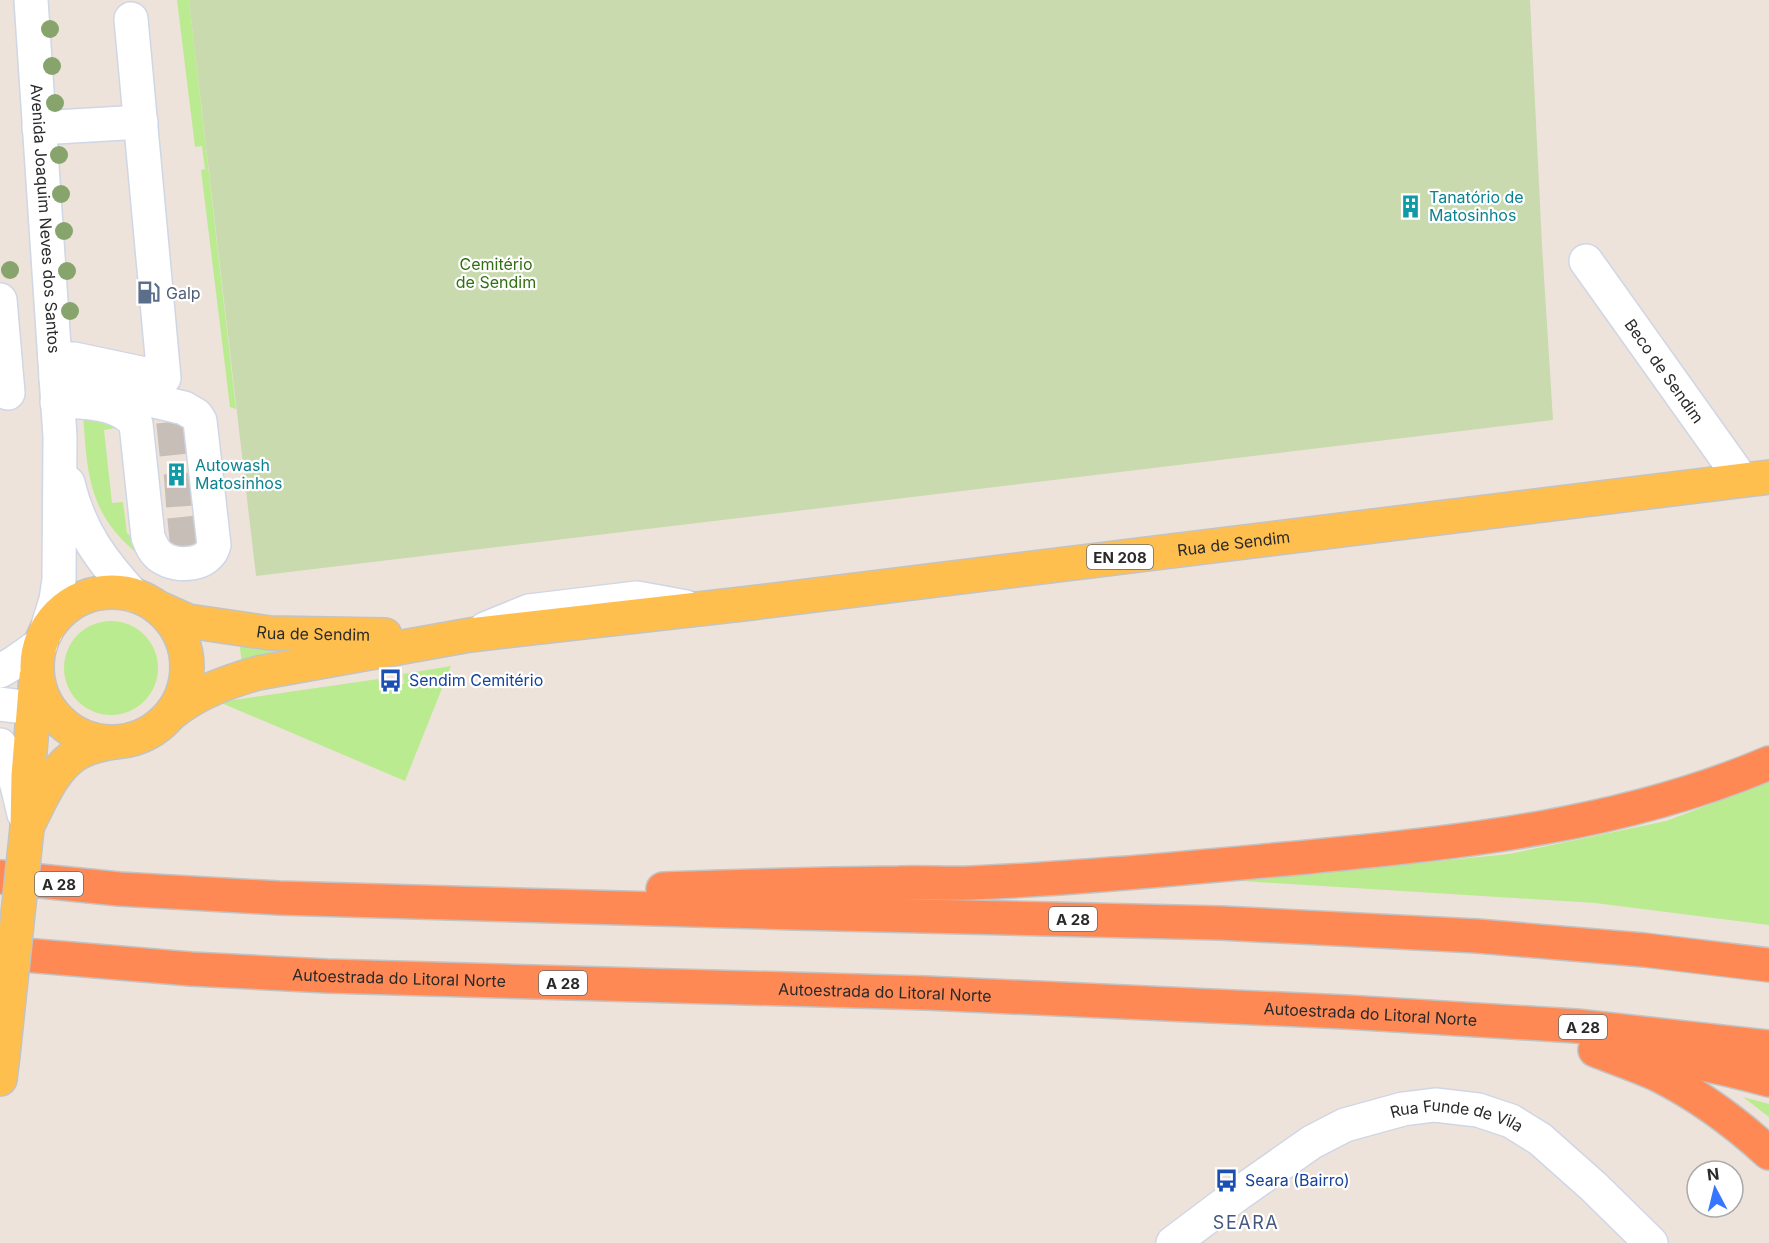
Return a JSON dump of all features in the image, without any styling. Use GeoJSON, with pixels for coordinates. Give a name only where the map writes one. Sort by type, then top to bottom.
{"type":"FeatureCollection","features":[{"type":"Feature","properties":{"kind":"highway"},"geometry":{"type":"LineString","coordinates":[[376,901],[765,885],[971,883],[1152,871],[1362,852],[1444,843],[1565,825],[1665,801],[1715,785],[1769,763]]}},
{"type":"Feature","properties":{"kind":"highway","name":"A 28"},"geometry":{"type":"LineString","coordinates":[[0,877],[118,890],[376,901],[1220,923],[1498,938],[1644,950],[1769,965]]}},
{"type":"Feature","properties":{"kind":"highway","name":"Autoestrada do Litoral Norte"},"geometry":{"type":"LineString","coordinates":[[0,953],[191,969],[327,976],[926,993],[1410,1016],[1576,1026],[1769,1047]]}},
{"type":"Feature","properties":{"kind":"highway"},"geometry":{"type":"LineString","coordinates":[[1410,1016],[1500,1038],[1656,1055],[1718,1066],[1769,1080]]}},
{"type":"Feature","properties":{"kind":"highway"},"geometry":{"type":"LineString","coordinates":[[1596,1050],[1655,1074],[1687,1092],[1735,1124],[1769,1153]]}},
{"type":"Feature","properties":{"kind":"main road","name":"Rua de Sendim"},"geometry":{"type":"LineString","coordinates":[[172,712],[198,695],[229,681],[258,673],[470,635],[1756,478]]}},
{"type":"Feature","properties":{"kind":"main road"},"geometry":{"type":"LineString","coordinates":[[1,1067],[27,828],[28,776],[44,712],[41,646],[58,616],[74,603],[93,595],[113,592],[146,601],[175,625],[185,646],[188,669],[185,685],[172,712],[156,728],[136,738],[95,746],[77,753],[65,764],[43,796],[27,828]]}},
{"type":"Feature","properties":{"kind":"main road","name":"Rua de Sendim"},"geometry":{"type":"LineString","coordinates":[[146,601],[188,621],[270,633],[470,635]]}},
{"type":"Feature","properties":{"kind":"main road"},"geometry":{"type":"LineString","coordinates":[[44,712],[72,730],[92,739],[114,742]]}},
{"type":"Feature","properties":{"kind":"street","name":"Avenida Joaquim Neves dos Santos"},"geometry":{"type":"LineString","coordinates":[[31,0],[60,437],[66,476],[78,519],[89,540],[101,557],[146,601]]}},
{"type":"Feature","properties":{"kind":"street"},"geometry":{"type":"LineString","coordinates":[[56,382],[74,359],[164,378],[131,19]]}},
{"type":"Feature","properties":{"kind":"street"},"geometry":{"type":"LineString","coordinates":[[39,128],[141,122]]}},
{"type":"Feature","properties":{"kind":"street","name":"Beco de Sendim"},"geometry":{"type":"LineString","coordinates":[[1586,261],[1756,478]]}},
{"type":"Feature","properties":{"kind":"street"},"geometry":{"type":"LineString","coordinates":[[0,300],[4,394],[56,382],[184,408],[196,415],[200,421],[176,487],[131,417],[122,411],[84,401],[56,382]]}},
{"type":"Feature","properties":{"kind":"street","name":"Avenida Joaquim Neves dos Santos"},"geometry":{"type":"LineString","coordinates":[[41,646],[56,600],[58,580],[60,437]]}},
{"type":"Feature","properties":{"kind":"street"},"geometry":{"type":"LineString","coordinates":[[0,671],[41,646]]}},
{"type":"Feature","properties":{"kind":"street"},"geometry":{"type":"LineString","coordinates":[[0,704],[44,712]]}},
{"type":"Feature","properties":{"kind":"street"},"geometry":{"type":"LineString","coordinates":[[0,745],[16,780],[27,828]]}},
{"type":"Feature","properties":{"kind":"street","name":"Rua Funde de Vila"},"geometry":{"type":"LineString","coordinates":[[1173,1243],[1312,1142],[1345,1125],[1403,1109],[1435,1105],[1478,1110],[1511,1121],[1540,1139],[1594,1187],[1651,1243]]}},
{"type":"Feature","properties":{"kind":"green space"},"geometry":{"type":"Polygon","coordinates":[[[177,0],[189,0],[236,409],[230,407],[201,170],[205,169],[202,146],[195,147],[177,0]]]}},
{"type":"Feature","properties":{"kind":"green space","name":"Cemitério de Sendim"},"geometry":{"type":"Polygon","coordinates":[[[189,0],[1530,0],[1553,420],[256,576],[189,0]]]}},
{"type":"Feature","properties":{"kind":"green space"},"geometry":{"type":"Polygon","coordinates":[[[83,413],[115,422],[115,428],[104,430],[112,503],[123,502],[127,533],[143,547],[138,554],[121,539],[109,523],[93,491],[86,454],[83,413]]]}},
{"type":"Feature","properties":{"kind":"green space"},"geometry":{"type":"Polygon","coordinates":[[[111,621],[129,625],[144,635],[154,650],[158,668],[154,686],[144,701],[129,711],[111,715],[93,711],[78,701],[68,686],[64,668],[68,650],[78,635],[93,625],[111,621]]]}},
{"type":"Feature","properties":{"kind":"green space"},"geometry":{"type":"Polygon","coordinates":[[[239,640],[403,640],[242,664],[239,640]]]}},
{"type":"Feature","properties":{"kind":"green space"},"geometry":{"type":"Polygon","coordinates":[[[451,666],[405,781],[219,702],[378,679],[380,688],[404,684],[403,674],[451,666]]]}},
{"type":"Feature","properties":{"kind":"green space"},"geometry":{"type":"Polygon","coordinates":[[[1769,782],[1769,925],[1595,903],[1241,881],[1509,854],[1666,821],[1769,782]]]}},
{"type":"Feature","properties":{"kind":"green space"},"geometry":{"type":"Polygon","coordinates":[[[1743,1097],[1769,1104],[1769,1117],[1743,1097]]]}},
{"type":"Feature","properties":{"kind":"tunnel"},"geometry":{"type":"LineString","coordinates":[[158,440],[187,437]]}},
{"type":"Feature","properties":{"kind":"tunnel"},"geometry":{"type":"LineString","coordinates":[[165,491],[193,489]]}},
{"type":"Feature","properties":{"kind":"tunnel"},"geometry":{"type":"LineString","coordinates":[[169,535],[198,532]]}},
{"type":"Feature","properties":{"kind":"place","name":"Tanatório de Matosinhos"},"geometry":{"type":"Point","coordinates":[1411,206]}},
{"type":"Feature","properties":{"kind":"place","name":"Galp"},"geometry":{"type":"Point","coordinates":[148,293]}},
{"type":"Feature","properties":{"kind":"place","name":"Autowash Matosinhos"},"geometry":{"type":"Point","coordinates":[177,474]}},
{"type":"Feature","properties":{"kind":"place","name":"Sendim Cemitério"},"geometry":{"type":"Point","coordinates":[391,680]}},
{"type":"Feature","properties":{"kind":"place","name":"Seara (Bairro)"},"geometry":{"type":"Point","coordinates":[1227,1180]}},
{"type":"Feature","properties":{"kind":"district","name":"SEARA"},"geometry":{"type":"Point","coordinates":[1246,1222]}}]}
